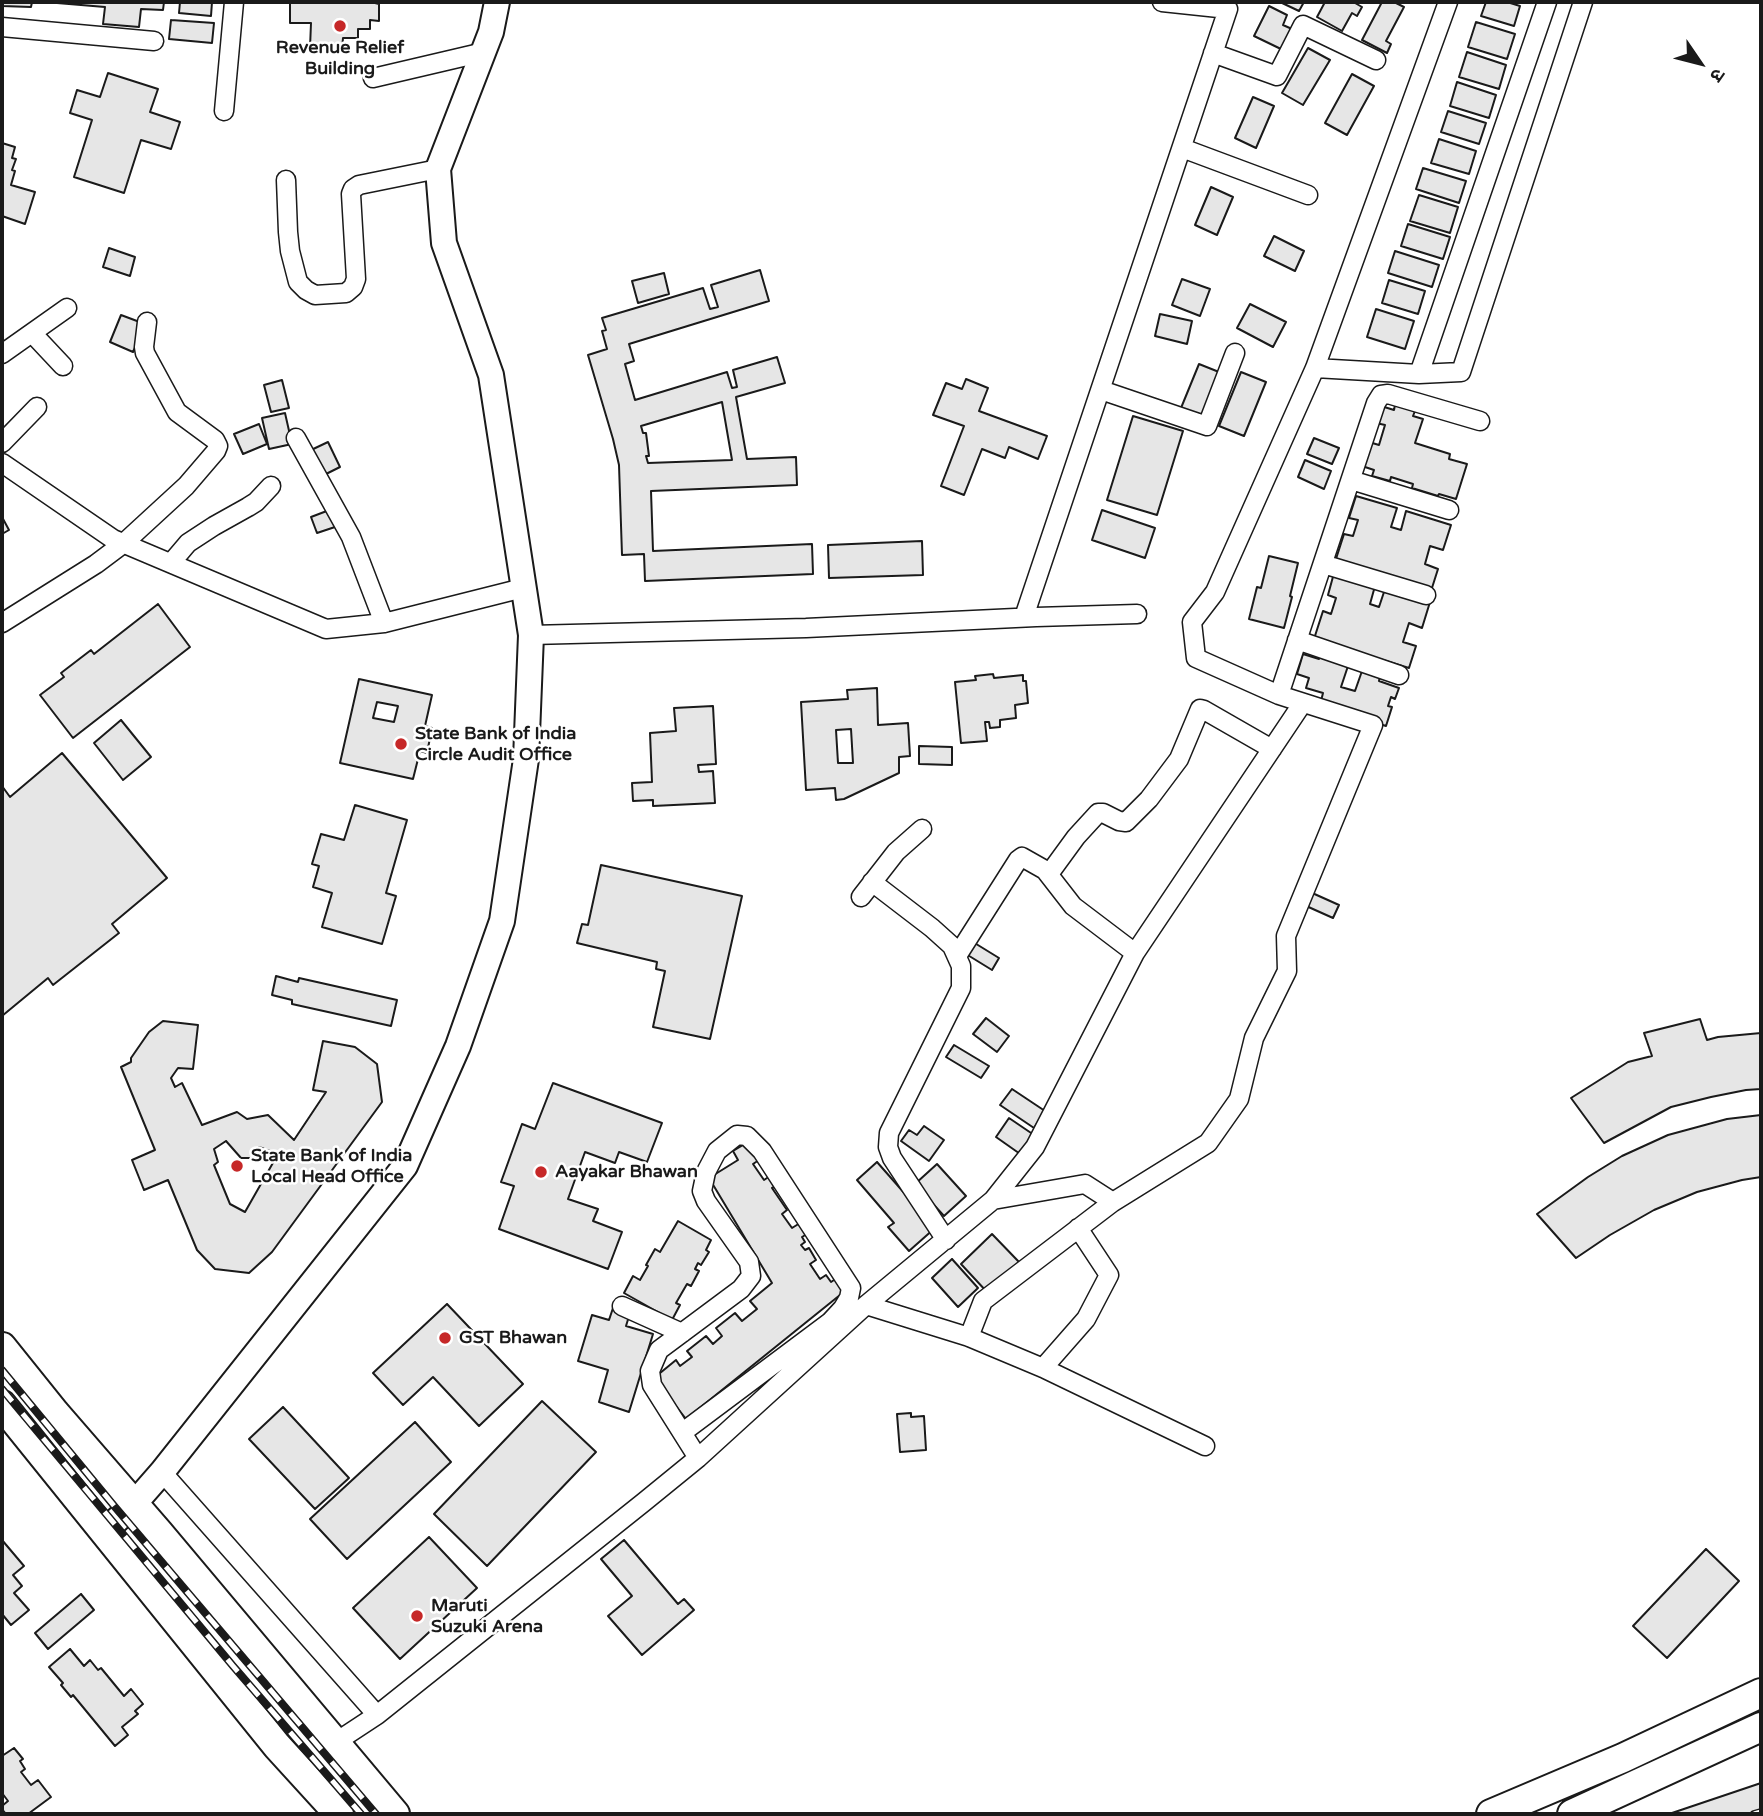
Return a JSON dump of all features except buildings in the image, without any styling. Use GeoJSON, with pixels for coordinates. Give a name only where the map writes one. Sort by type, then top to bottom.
{"type":"FeatureCollection","features":[{"type":"Feature","properties":{"kind":"main road"},"geometry":{"type":"LineString","coordinates":[[2,1347],[395,1814]]}},
{"type":"Feature","properties":{"kind":"main road"},"geometry":{"type":"LineString","coordinates":[[2,1405],[277,1746],[339,1814]]}},
{"type":"Feature","properties":{"kind":"main road"},"geometry":{"type":"LineString","coordinates":[[1491,1814],[1524,1808],[1761,1693]]}},
{"type":"Feature","properties":{"kind":"main road"},"geometry":{"type":"LineString","coordinates":[[1572,1814],[1761,1727]]}},
{"type":"Feature","properties":{"kind":"street"},"geometry":{"type":"LineString","coordinates":[[224,110],[234,2]]}},
{"type":"Feature","properties":{"kind":"street"},"geometry":{"type":"LineString","coordinates":[[104,1532],[134,1504],[162,1472],[405,1166],[458,1046],[502,921],[526,760],[531,635],[491,374],[444,243],[438,169],[491,32],[497,2]]}},
{"type":"Feature","properties":{"kind":"street"},"geometry":{"type":"LineString","coordinates":[[1024,617],[1228,9],[1162,2]]}},
{"type":"Feature","properties":{"kind":"street"},"geometry":{"type":"LineString","coordinates":[[970,1337],[983,1301],[1112,1202],[1208,1143],[1239,1099],[1254,1038],[1287,971],[1286,936],[1373,725],[1302,704],[1196,658],[1192,622],[1215,592],[1315,368],[1447,2]]}},
{"type":"Feature","properties":{"kind":"street"},"geometry":{"type":"LineString","coordinates":[[1419,374],[1547,2]]}},
{"type":"Feature","properties":{"kind":"street"},"geometry":{"type":"LineString","coordinates":[[1315,368],[1419,374],[1461,372],[1583,2]]}},
{"type":"Feature","properties":{"kind":"street"},"geometry":{"type":"LineString","coordinates":[[1213,53],[1277,76],[1303,25],[1376,60]]}},
{"type":"Feature","properties":{"kind":"street"},"geometry":{"type":"LineString","coordinates":[[2,27],[154,41]]}},
{"type":"Feature","properties":{"kind":"street"},"geometry":{"type":"LineString","coordinates":[[373,78],[484,51]]}},
{"type":"Feature","properties":{"kind":"street"},"geometry":{"type":"LineString","coordinates":[[1182,148],[1308,195]]}},
{"type":"Feature","properties":{"kind":"street"},"geometry":{"type":"LineString","coordinates":[[286,180],[290,251],[298,282],[315,295],[346,293],[356,279],[351,194],[353,189],[359,185],[438,169]]}},
{"type":"Feature","properties":{"kind":"street"},"geometry":{"type":"LineString","coordinates":[[2,354],[67,307]]}},
{"type":"Feature","properties":{"kind":"street"},"geometry":{"type":"LineString","coordinates":[[2,623],[96,564],[124,543],[186,486],[216,451],[218,446],[215,440],[177,412],[145,353],[147,323]]}},
{"type":"Feature","properties":{"kind":"street"},"geometry":{"type":"LineString","coordinates":[[32,333],[63,366]]}},
{"type":"Feature","properties":{"kind":"street"},"geometry":{"type":"LineString","coordinates":[[1101,390],[1207,426],[1236,353]]}},
{"type":"Feature","properties":{"kind":"street"},"geometry":{"type":"LineString","coordinates":[[1279,695],[1376,403],[1381,395],[1388,394],[1480,421]]}},
{"type":"Feature","properties":{"kind":"street"},"geometry":{"type":"LineString","coordinates":[[2,443],[37,407]]}},
{"type":"Feature","properties":{"kind":"street"},"geometry":{"type":"LineString","coordinates":[[296,438],[351,537],[384,623]]}},
{"type":"Feature","properties":{"kind":"street"},"geometry":{"type":"LineString","coordinates":[[2,463],[113,539],[326,629],[384,623],[523,588]]}},
{"type":"Feature","properties":{"kind":"street"},"geometry":{"type":"LineString","coordinates":[[1351,480],[1449,510]]}},
{"type":"Feature","properties":{"kind":"street"},"geometry":{"type":"LineString","coordinates":[[171,563],[188,543],[256,502],[271,486]]}},
{"type":"Feature","properties":{"kind":"street"},"geometry":{"type":"LineString","coordinates":[[1323,564],[1426,595]]}},
{"type":"Feature","properties":{"kind":"street"},"geometry":{"type":"LineString","coordinates":[[531,635],[806,628],[1137,614]]}},
{"type":"Feature","properties":{"kind":"street"},"geometry":{"type":"LineString","coordinates":[[1297,640],[1399,675]]}},
{"type":"Feature","properties":{"kind":"street"},"geometry":{"type":"LineString","coordinates":[[335,1742],[377,1715],[698,1458],[866,1305],[993,1199],[1035,1147],[1135,953],[1302,704]]}},
{"type":"Feature","properties":{"kind":"street"},"geometry":{"type":"LineString","coordinates":[[1049,874],[1076,837],[1098,813],[1126,822],[1149,799],[1179,759],[1200,709],[1272,748]]}},
{"type":"Feature","properties":{"kind":"street"},"geometry":{"type":"LineString","coordinates":[[861,897],[896,852],[922,829]]}},
{"type":"Feature","properties":{"kind":"street"},"geometry":{"type":"LineString","coordinates":[[957,956],[1022,857],[1049,874],[1073,906],[1135,953]]}},
{"type":"Feature","properties":{"kind":"street"},"geometry":{"type":"LineString","coordinates":[[872,882],[952,946],[961,966],[961,988],[889,1133],[888,1147],[892,1158],[946,1240]]}},
{"type":"Feature","properties":{"kind":"street"},"geometry":{"type":"LineString","coordinates":[[683,1432],[830,1322],[844,1308],[849,1298],[851,1288],[762,1151],[747,1136],[737,1135],[717,1151],[706,1172],[702,1191],[706,1201],[749,1262],[751,1276],[741,1289],[659,1350],[650,1371],[652,1385],[698,1458]]}},
{"type":"Feature","properties":{"kind":"street"},"geometry":{"type":"LineString","coordinates":[[993,1199],[1085,1184],[1112,1202]]}},
{"type":"Feature","properties":{"kind":"street"},"geometry":{"type":"LineString","coordinates":[[1043,1368],[1086,1319],[1109,1275],[1078,1228]]}},
{"type":"Feature","properties":{"kind":"street"},"geometry":{"type":"LineString","coordinates":[[866,1305],[970,1337],[1043,1368],[1205,1446]]}},
{"type":"Feature","properties":{"kind":"street"},"geometry":{"type":"LineString","coordinates":[[622,1306],[682,1333]]}},
{"type":"Feature","properties":{"kind":"street"},"geometry":{"type":"LineString","coordinates":[[162,1472],[377,1715]]}},
{"type":"Feature","properties":{"kind":"railway"},"geometry":{"type":"LineString","coordinates":[[2,1370],[376,1814]]}},
{"type":"Feature","properties":{"kind":"railway"},"geometry":{"type":"LineString","coordinates":[[2,1389],[233,1666],[361,1814]]}},
{"type":"Feature","properties":{"kind":"railway"},"geometry":{"type":"LineString","coordinates":[[1754,1814],[1761,1812]]}},
{"type":"Feature","properties":{"kind":"place","name":"Revenue Relief Building"},"geometry":{"type":"Point","coordinates":[340,26]}},
{"type":"Feature","properties":{"kind":"place","name":"State Bank of India Circle Audit Office"},"geometry":{"type":"Point","coordinates":[401,744]}},
{"type":"Feature","properties":{"kind":"place","name":"State Bank of India Local Head Office"},"geometry":{"type":"Point","coordinates":[237,1166]}},
{"type":"Feature","properties":{"kind":"place","name":"Aayakar Bhawan"},"geometry":{"type":"Point","coordinates":[541,1172]}},
{"type":"Feature","properties":{"kind":"place","name":"GST Bhawan"},"geometry":{"type":"Point","coordinates":[445,1338]}},
{"type":"Feature","properties":{"kind":"place","name":"Maruti Suzuki Arena"},"geometry":{"type":"Point","coordinates":[417,1616]}}]}
